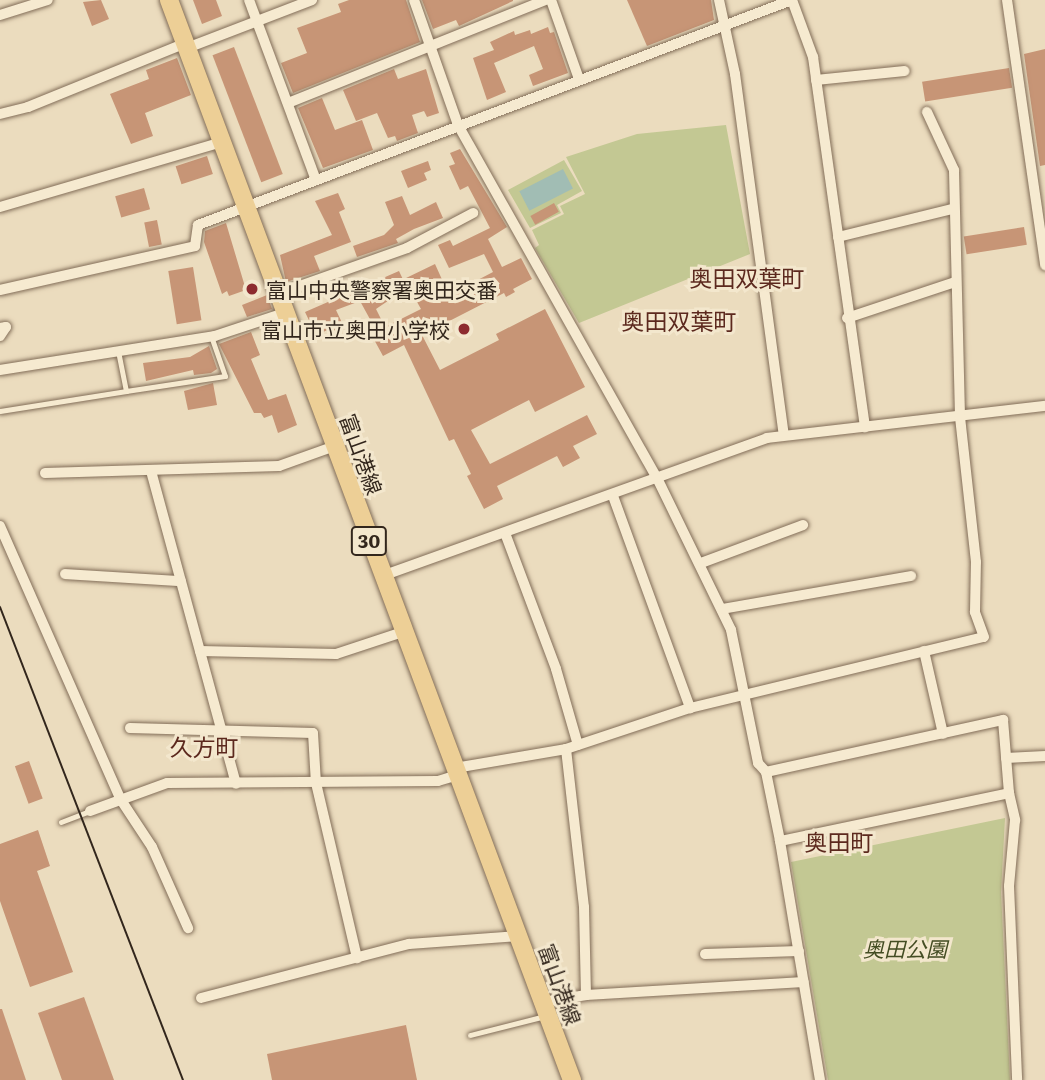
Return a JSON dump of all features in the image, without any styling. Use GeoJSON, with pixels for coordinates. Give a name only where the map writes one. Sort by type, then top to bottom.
{"type":"FeatureCollection","features":[{"type":"Feature","properties":{"kind":"main road","name":"富山港線"},"geometry":{"type":"LineString","coordinates":[[169,0],[225,141],[382,576],[572,1080]]}},
{"type":"Feature","properties":{"kind":"street"},"geometry":{"type":"LineString","coordinates":[[0,15],[48,0]]}},
{"type":"Feature","properties":{"kind":"street"},"geometry":{"type":"LineString","coordinates":[[249,0],[316,180]]}},
{"type":"Feature","properties":{"kind":"street"},"geometry":{"type":"LineString","coordinates":[[0,114],[29,107],[312,0]]}},
{"type":"Feature","properties":{"kind":"street"},"geometry":{"type":"LineString","coordinates":[[414,0],[458,125],[658,480],[701,563],[731,630],[758,763],[766,772],[780,841],[820,1080]]}},
{"type":"Feature","properties":{"kind":"street"},"geometry":{"type":"LineString","coordinates":[[288,103],[549,0],[579,79]]}},
{"type":"Feature","properties":{"kind":"street"},"geometry":{"type":"LineString","coordinates":[[719,0],[727,22],[784,435]]}},
{"type":"Feature","properties":{"kind":"street"},"geometry":{"type":"LineString","coordinates":[[0,290],[195,246],[198,225],[727,22],[792,0],[813,57],[864,427]]}},
{"type":"Feature","properties":{"kind":"street"},"geometry":{"type":"LineString","coordinates":[[1007,0],[1045,265]]}},
{"type":"Feature","properties":{"kind":"street"},"geometry":{"type":"LineString","coordinates":[[816,80],[905,71]]}},
{"type":"Feature","properties":{"kind":"street"},"geometry":{"type":"LineString","coordinates":[[90,811],[167,783],[439,781],[457,772],[566,749],[690,708],[984,637],[975,612],[976,562],[960,416],[952,209],[954,170],[926,111]]}},
{"type":"Feature","properties":{"kind":"street"},"geometry":{"type":"LineString","coordinates":[[0,207],[225,141]]}},
{"type":"Feature","properties":{"kind":"street"},"geometry":{"type":"LineString","coordinates":[[838,237],[952,209]]}},
{"type":"Feature","properties":{"kind":"street"},"geometry":{"type":"LineString","coordinates":[[280,293],[407,248],[473,213]]}},
{"type":"Feature","properties":{"kind":"street"},"geometry":{"type":"LineString","coordinates":[[848,318],[955,282]]}},
{"type":"Feature","properties":{"kind":"street"},"geometry":{"type":"LineString","coordinates":[[0,370],[211,336],[286,312]]}},
{"type":"Feature","properties":{"kind":"street"},"geometry":{"type":"LineString","coordinates":[[0,328],[6,327],[0,336]]}},
{"type":"Feature","properties":{"kind":"street"},"geometry":{"type":"LineString","coordinates":[[382,576],[784,435],[1045,406]]}},
{"type":"Feature","properties":{"kind":"street"},"geometry":{"type":"LineString","coordinates":[[46,473],[279,466],[335,446]]}},
{"type":"Feature","properties":{"kind":"street"},"geometry":{"type":"LineString","coordinates":[[151,471],[236,783]]}},
{"type":"Feature","properties":{"kind":"street"},"geometry":{"type":"LineString","coordinates":[[613,496],[690,708]]}},
{"type":"Feature","properties":{"kind":"street"},"geometry":{"type":"LineString","coordinates":[[701,563],[803,525]]}},
{"type":"Feature","properties":{"kind":"street"},"geometry":{"type":"LineString","coordinates":[[0,526],[121,800],[152,846],[188,928]]}},
{"type":"Feature","properties":{"kind":"street"},"geometry":{"type":"LineString","coordinates":[[505,533],[556,669],[578,745]]}},
{"type":"Feature","properties":{"kind":"street"},"geometry":{"type":"LineString","coordinates":[[65,574],[181,581]]}},
{"type":"Feature","properties":{"kind":"street"},"geometry":{"type":"LineString","coordinates":[[722,609],[911,576]]}},
{"type":"Feature","properties":{"kind":"street"},"geometry":{"type":"LineString","coordinates":[[200,651],[336,654],[403,632]]}},
{"type":"Feature","properties":{"kind":"street"},"geometry":{"type":"LineString","coordinates":[[924,651],[943,734]]}},
{"type":"Feature","properties":{"kind":"street"},"geometry":{"type":"LineString","coordinates":[[766,772],[1003,720],[1009,793],[1015,820],[1009,886],[1017,1080]]}},
{"type":"Feature","properties":{"kind":"street"},"geometry":{"type":"LineString","coordinates":[[130,728],[313,733],[316,783],[357,958]]}},
{"type":"Feature","properties":{"kind":"street"},"geometry":{"type":"LineString","coordinates":[[566,749],[584,907],[586,995]]}},
{"type":"Feature","properties":{"kind":"street"},"geometry":{"type":"LineString","coordinates":[[1006,758],[1045,756]]}},
{"type":"Feature","properties":{"kind":"street"},"geometry":{"type":"LineString","coordinates":[[780,841],[1009,793]]}},
{"type":"Feature","properties":{"kind":"street"},"geometry":{"type":"LineString","coordinates":[[201,998],[409,944],[519,936]]}},
{"type":"Feature","properties":{"kind":"street"},"geometry":{"type":"LineString","coordinates":[[705,954],[799,951]]}},
{"type":"Feature","properties":{"kind":"street"},"geometry":{"type":"LineString","coordinates":[[546,1009],[586,995],[804,982]]}},
{"type":"Feature","properties":{"kind":"lane"},"geometry":{"type":"LineString","coordinates":[[0,411],[225,376],[211,336]]}},
{"type":"Feature","properties":{"kind":"lane"},"geometry":{"type":"LineString","coordinates":[[118,351],[126,391]]}},
{"type":"Feature","properties":{"kind":"lane"},"geometry":{"type":"LineString","coordinates":[[61,822],[90,811]]}},
{"type":"Feature","properties":{"kind":"lane"},"geometry":{"type":"LineString","coordinates":[[470,1035],[546,1009]]}},
{"type":"Feature","properties":{"kind":"green space"},"geometry":{"type":"Polygon","coordinates":[[[726,125],[750,254],[579,323],[535,248],[539,245],[532,230],[564,214],[560,206],[585,194],[566,157],[637,134],[726,125]]]}},
{"type":"Feature","properties":{"kind":"green space"},"geometry":{"type":"Polygon","coordinates":[[[564,160],[582,191],[557,205],[561,213],[530,228],[508,190],[564,160]]]}},
{"type":"Feature","properties":{"kind":"green space","name":"奥田公園"},"geometry":{"type":"Polygon","coordinates":[[[1005,818],[1001,892],[1010,1080],[828,1080],[791,862],[1005,818]]]}},
{"type":"Feature","properties":{"kind":"water"},"geometry":{"type":"Polygon","coordinates":[[[563,169],[573,189],[529,211],[519,191],[563,169]]]}},
{"type":"Feature","properties":{"kind":"building"},"geometry":{"type":"Polygon","coordinates":[[[101,0],[109,19],[92,26],[83,2],[101,0]]]}},
{"type":"Feature","properties":{"kind":"building"},"geometry":{"type":"Polygon","coordinates":[[[193,0],[216,0],[222,16],[202,24],[193,0]]]}},
{"type":"Feature","properties":{"kind":"building"},"geometry":{"type":"Polygon","coordinates":[[[349,0],[406,0],[420,42],[293,93],[281,63],[307,53],[297,28],[341,12],[338,4],[349,0]]]}},
{"type":"Feature","properties":{"kind":"building"},"geometry":{"type":"Polygon","coordinates":[[[422,0],[513,1],[459,26],[456,20],[433,29],[422,0]]]}},
{"type":"Feature","properties":{"kind":"building"},"geometry":{"type":"Polygon","coordinates":[[[627,0],[711,0],[714,20],[647,46],[627,0]]]}},
{"type":"Feature","properties":{"kind":"building"},"geometry":{"type":"Polygon","coordinates":[[[548,27],[550,33],[554,32],[568,73],[533,86],[529,75],[543,69],[534,46],[494,63],[506,92],[487,100],[473,58],[494,50],[490,42],[514,31],[515,35],[530,30],[531,34],[548,27]]]}},
{"type":"Feature","properties":{"kind":"building"},"geometry":{"type":"Polygon","coordinates":[[[234,47],[283,174],[261,182],[213,55],[234,47]]]}},
{"type":"Feature","properties":{"kind":"building"},"geometry":{"type":"Polygon","coordinates":[[[1045,49],[1045,165],[1040,166],[1024,54],[1045,49]]]}},
{"type":"Feature","properties":{"kind":"building"},"geometry":{"type":"Polygon","coordinates":[[[177,58],[191,95],[145,113],[153,136],[131,144],[110,94],[149,79],[146,70],[177,58]]]}},
{"type":"Feature","properties":{"kind":"building"},"geometry":{"type":"Polygon","coordinates":[[[1009,68],[1012,88],[925,102],[922,82],[1009,68]]]}},
{"type":"Feature","properties":{"kind":"building"},"geometry":{"type":"Polygon","coordinates":[[[394,69],[398,79],[426,69],[439,113],[427,117],[424,111],[412,115],[418,133],[397,141],[395,136],[388,138],[377,113],[356,121],[343,90],[394,69]]]}},
{"type":"Feature","properties":{"kind":"building"},"geometry":{"type":"Polygon","coordinates":[[[322,98],[335,130],[362,120],[373,150],[323,168],[298,108],[322,98]]]}},
{"type":"Feature","properties":{"kind":"building"},"geometry":{"type":"Polygon","coordinates":[[[460,149],[507,227],[488,239],[502,267],[521,258],[532,279],[513,289],[515,292],[506,297],[504,293],[422,335],[440,370],[499,340],[496,334],[545,309],[585,387],[535,412],[529,400],[471,430],[490,464],[587,415],[597,434],[573,446],[580,458],[563,467],[557,456],[497,486],[503,499],[484,509],[467,476],[471,474],[454,439],[449,441],[404,345],[383,356],[371,334],[377,332],[360,301],[336,310],[344,327],[332,332],[330,329],[316,335],[305,312],[399,271],[407,288],[376,309],[385,327],[421,309],[404,279],[435,264],[449,295],[493,272],[484,254],[449,268],[438,245],[450,240],[453,246],[490,228],[468,186],[460,190],[449,166],[455,164],[450,153],[460,149]]]}},
{"type":"Feature","properties":{"kind":"building"},"geometry":{"type":"Polygon","coordinates":[[[207,156],[213,174],[181,184],[176,166],[207,156]]]}},
{"type":"Feature","properties":{"kind":"building"},"geometry":{"type":"Polygon","coordinates":[[[428,161],[431,170],[424,173],[427,180],[408,188],[401,171],[428,161]]]}},
{"type":"Feature","properties":{"kind":"building"},"geometry":{"type":"Polygon","coordinates":[[[144,188],[150,209],[121,217],[115,196],[144,188]]]}},
{"type":"Feature","properties":{"kind":"building"},"geometry":{"type":"Polygon","coordinates":[[[338,193],[345,209],[339,212],[351,242],[314,256],[320,271],[286,282],[280,255],[332,235],[315,201],[338,193]]]}},
{"type":"Feature","properties":{"kind":"building"},"geometry":{"type":"Polygon","coordinates":[[[402,196],[410,215],[436,202],[443,218],[396,239],[398,243],[357,257],[353,246],[384,235],[394,225],[385,202],[402,196]]]}},
{"type":"Feature","properties":{"kind":"building"},"geometry":{"type":"Polygon","coordinates":[[[554,203],[559,212],[535,225],[530,216],[554,203]]]}},
{"type":"Feature","properties":{"kind":"building"},"geometry":{"type":"Polygon","coordinates":[[[157,220],[162,245],[149,247],[144,222],[157,220]]]}},
{"type":"Feature","properties":{"kind":"building"},"geometry":{"type":"Polygon","coordinates":[[[226,223],[246,290],[229,296],[227,291],[222,294],[204,242],[205,231],[226,223]]]}},
{"type":"Feature","properties":{"kind":"building"},"geometry":{"type":"Polygon","coordinates":[[[1024,227],[1027,245],[967,254],[964,237],[1024,227]]]}},
{"type":"Feature","properties":{"kind":"building"},"geometry":{"type":"Polygon","coordinates":[[[193,267],[201,320],[177,324],[168,271],[193,267]]]}},
{"type":"Feature","properties":{"kind":"building"},"geometry":{"type":"Polygon","coordinates":[[[267,295],[272,309],[247,317],[242,305],[267,295]]]}},
{"type":"Feature","properties":{"kind":"building"},"geometry":{"type":"Polygon","coordinates":[[[251,332],[260,355],[251,359],[268,400],[286,394],[297,425],[278,433],[272,415],[264,418],[261,413],[254,413],[219,344],[251,332]]]}},
{"type":"Feature","properties":{"kind":"building"},"geometry":{"type":"Polygon","coordinates":[[[209,346],[217,369],[211,373],[194,375],[193,370],[146,381],[143,363],[190,357],[209,346]]]}},
{"type":"Feature","properties":{"kind":"building"},"geometry":{"type":"Polygon","coordinates":[[[213,383],[217,405],[188,410],[184,391],[213,383]]]}},
{"type":"Feature","properties":{"kind":"building"},"geometry":{"type":"Polygon","coordinates":[[[29,761],[43,799],[29,804],[15,766],[29,761]]]}},
{"type":"Feature","properties":{"kind":"building"},"geometry":{"type":"Polygon","coordinates":[[[38,830],[50,866],[37,871],[73,972],[30,987],[0,901],[0,844],[38,830]]]}},
{"type":"Feature","properties":{"kind":"building"},"geometry":{"type":"Polygon","coordinates":[[[84,997],[114,1080],[62,1080],[38,1013],[84,997]]]}},
{"type":"Feature","properties":{"kind":"building"},"geometry":{"type":"Polygon","coordinates":[[[2,1009],[26,1080],[0,1080],[2,1009]]]}},
{"type":"Feature","properties":{"kind":"building"},"geometry":{"type":"Polygon","coordinates":[[[406,1025],[417,1080],[272,1080],[267,1054],[406,1025]]]}},
{"type":"Feature","properties":{"kind":"tram line"},"geometry":{"type":"LineString","coordinates":[[0,607],[183,1080]]}},
{"type":"Feature","properties":{"kind":"place","name":"富山中央警察署奥田交番"},"geometry":{"type":"Point","coordinates":[252,289]}},
{"type":"Feature","properties":{"kind":"place","name":"富山市立奥田小学校"},"geometry":{"type":"Point","coordinates":[464,329]}},
{"type":"Feature","properties":{"kind":"district","name":"奥田双葉町"},"geometry":{"type":"Point","coordinates":[747,277]}},
{"type":"Feature","properties":{"kind":"district","name":"奥田双葉町"},"geometry":{"type":"Point","coordinates":[679,320]}},
{"type":"Feature","properties":{"kind":"district","name":"久方町"},"geometry":{"type":"Point","coordinates":[204,746]}},
{"type":"Feature","properties":{"kind":"district","name":"奥田町"},"geometry":{"type":"Point","coordinates":[839,841]}}]}
